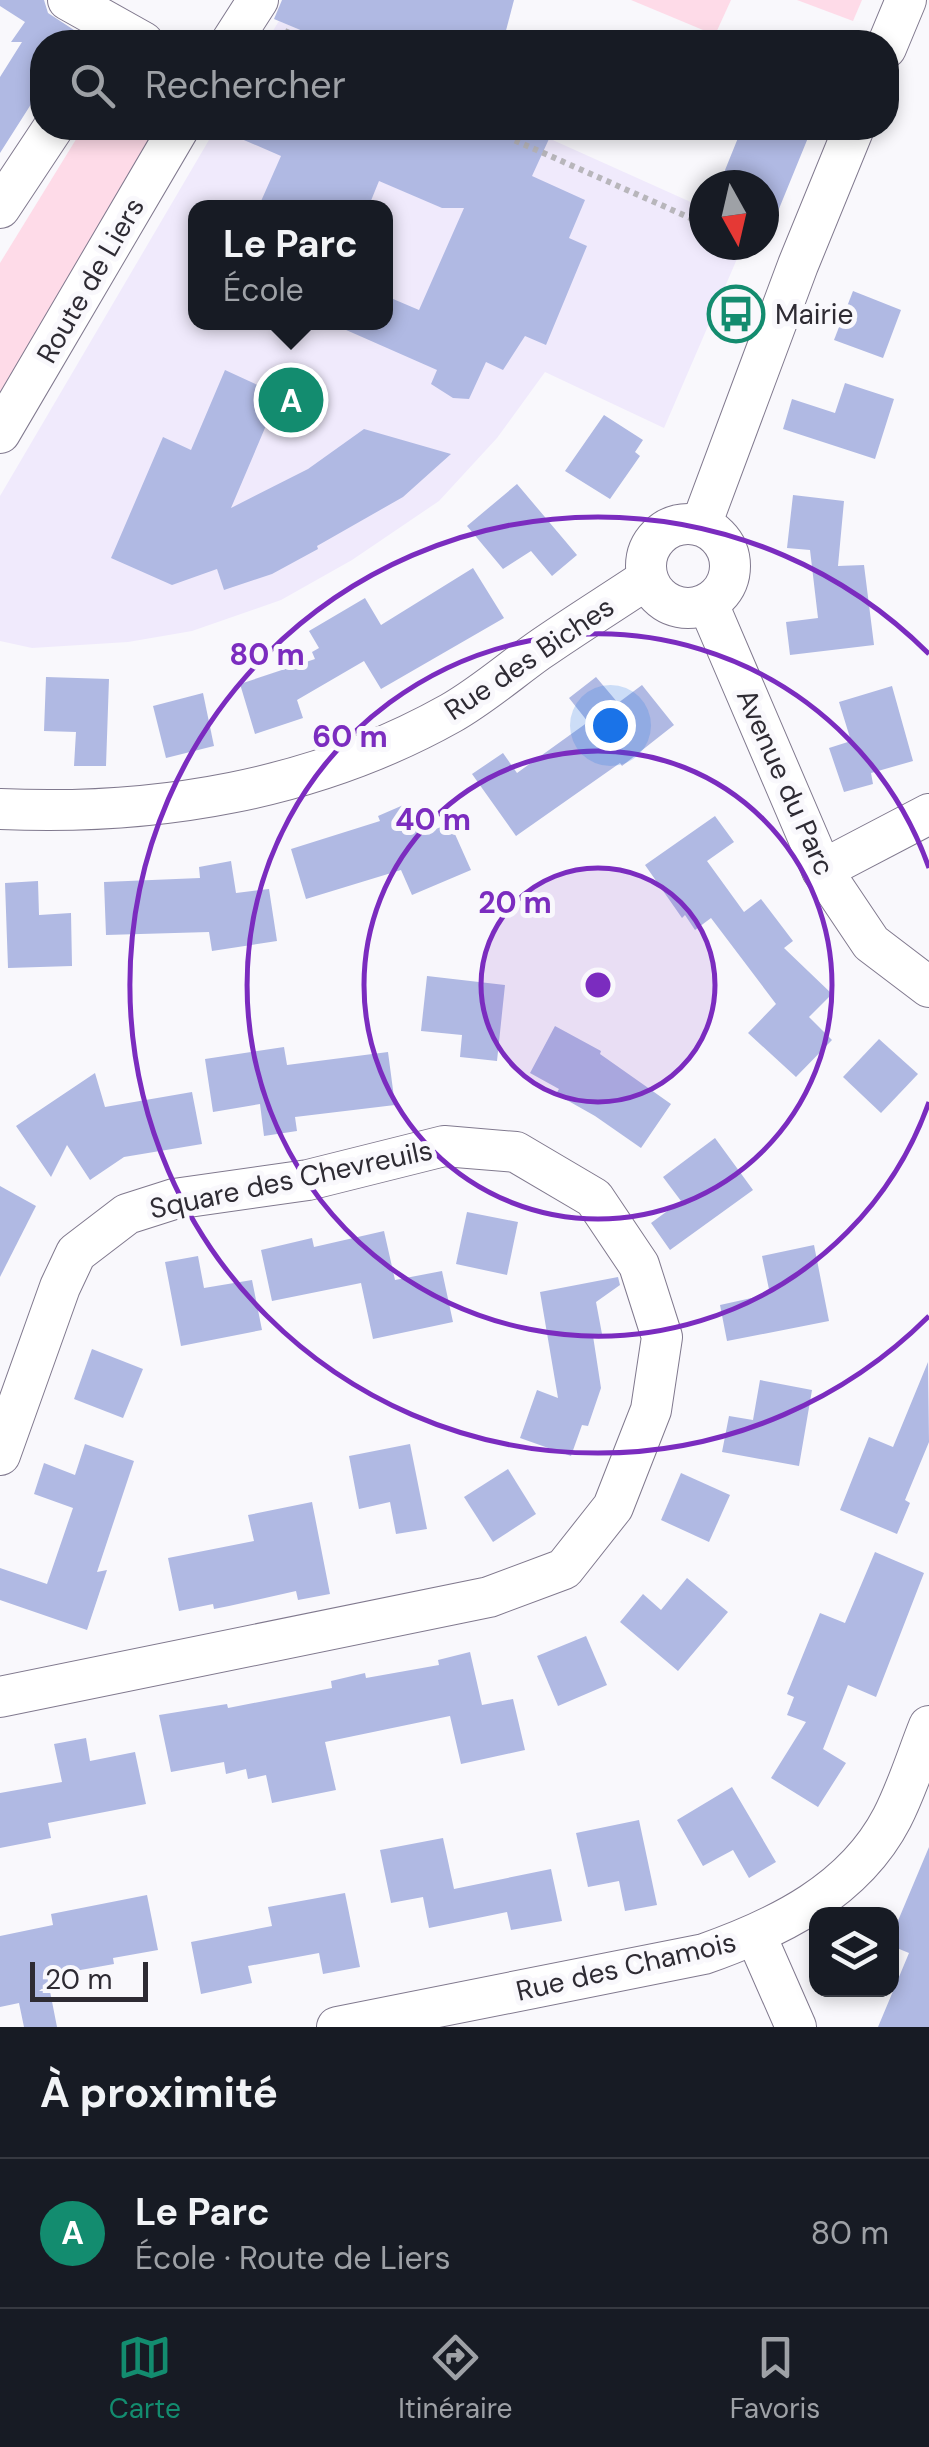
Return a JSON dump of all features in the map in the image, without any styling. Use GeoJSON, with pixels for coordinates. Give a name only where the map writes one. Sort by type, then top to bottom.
{"type":"FeatureCollection","features":[{"type":"Feature","properties":{"kind":"street"},"geometry":{"type":"LineString","coordinates":[[68,0],[112,30]]}},
{"type":"Feature","properties":{"kind":"street"},"geometry":{"type":"LineString","coordinates":[[239,30],[258,0]]}},
{"type":"Feature","properties":{"kind":"street"},"geometry":{"type":"LineString","coordinates":[[894,30],[906,0]]}},
{"type":"Feature","properties":{"kind":"street"},"geometry":{"type":"LineString","coordinates":[[0,208],[46,140]]}},
{"type":"Feature","properties":{"kind":"street","name":"Route de Liers"},"geometry":{"type":"LineString","coordinates":[[0,433],[172,140]]}},
{"type":"Feature","properties":{"kind":"street"},"geometry":{"type":"LineString","coordinates":[[701,524],[849,140]]}},
{"type":"Feature","properties":{"kind":"street"},"geometry":{"type":"LineString","coordinates":[[682,523],[701,524],[717,535],[727,549],[731,566],[726,586],[708,604],[687,608],[670,605],[658,596],[647,579],[646,558],[651,543],[665,530],[682,523]]}},
{"type":"Feature","properties":{"kind":"street","name":"Rue des Biches"},"geometry":{"type":"LineString","coordinates":[[0,808],[54,811],[166,804],[274,785],[362,756],[453,712],[647,579]]}},
{"type":"Feature","properties":{"kind":"street","name":"Avenue du Parc"},"geometry":{"type":"LineString","coordinates":[[708,604],[822,870],[872,943],[929,987]]}},
{"type":"Feature","properties":{"kind":"street"},"geometry":{"type":"LineString","coordinates":[[822,870],[929,814]]}},
{"type":"Feature","properties":{"kind":"street","name":"Square des Chevreuils"},"geometry":{"type":"LineString","coordinates":[[0,1455],[76,1252],[127,1214],[174,1199],[308,1180],[444,1146],[516,1152],[594,1198],[639,1265],[662,1337],[651,1410],[613,1507],[564,1568],[489,1597],[8,1690]]}},
{"type":"Feature","properties":{"kind":"street","name":"Rue des Chamois"},"geometry":{"type":"LineString","coordinates":[[337,2027],[704,1954],[756,1936],[820,1898],[862,1863],[892,1818],[929,1726]]}},
{"type":"Feature","properties":{"kind":"street"},"geometry":{"type":"LineString","coordinates":[[756,1936],[796,2027]]}},
{"type":"Feature","properties":{"kind":"path"},"geometry":{"type":"LineString","coordinates":[[514,140],[689,217]]}},
{"type":"Feature","properties":{"kind":"shaded area"},"geometry":{"type":"Polygon","coordinates":[[[631,0],[731,0],[717,30],[703,30],[631,0]]]}},
{"type":"Feature","properties":{"kind":"shaded area"},"geometry":{"type":"Polygon","coordinates":[[[797,0],[862,0],[853,21],[797,0]]]}},
{"type":"Feature","properties":{"kind":"shaded area"},"geometry":{"type":"Polygon","coordinates":[[[279,21],[300,30],[273,30],[279,21]]]}},
{"type":"Feature","properties":{"kind":"shaded area"},"geometry":{"type":"Polygon","coordinates":[[[76,140],[156,140],[0,392],[0,263],[76,140]]]}},
{"type":"Feature","properties":{"kind":"shaded area"},"geometry":{"type":"Polygon","coordinates":[[[209,140],[553,140],[689,201],[689,260],[737,260],[664,428],[545,372],[497,438],[439,501],[352,560],[281,600],[192,631],[128,642],[32,648],[0,641],[0,496],[209,140]]]}},
{"type":"Feature","properties":{"kind":"building"},"geometry":{"type":"Polygon","coordinates":[[[0,0],[44,0],[48,13],[74,30],[30,30],[30,106],[0,153],[0,77],[22,42],[11,42],[25,22],[0,6],[0,0]]]}},
{"type":"Feature","properties":{"kind":"building"},"geometry":{"type":"Polygon","coordinates":[[[282,0],[514,0],[506,30],[300,30],[274,19],[282,0]]]}},
{"type":"Feature","properties":{"kind":"building"},"geometry":{"type":"Polygon","coordinates":[[[244,140],[548,140],[532,176],[585,200],[569,238],[587,246],[546,345],[525,336],[503,370],[486,362],[469,399],[453,398],[431,384],[437,370],[346,330],[393,330],[393,299],[419,310],[464,208],[442,208],[379,181],[371,200],[262,200],[281,156],[244,140]]]}},
{"type":"Feature","properties":{"kind":"building"},"geometry":{"type":"Polygon","coordinates":[[[737,140],[807,140],[779,209],[779,170],[725,170],[737,140]]]}},
{"type":"Feature","properties":{"kind":"building"},"geometry":{"type":"Polygon","coordinates":[[[853,291],[901,310],[883,358],[834,340],[853,291]]]}},
{"type":"Feature","properties":{"kind":"building"},"geometry":{"type":"Polygon","coordinates":[[[225,370],[279,395],[231,508],[308,469],[364,429],[451,454],[403,497],[272,574],[224,590],[217,569],[172,585],[111,558],[163,437],[191,450],[225,370]]]}},
{"type":"Feature","properties":{"kind":"building"},"geometry":{"type":"Polygon","coordinates":[[[845,383],[894,399],[875,459],[783,429],[792,399],[835,413],[845,383]]]}},
{"type":"Feature","properties":{"kind":"building"},"geometry":{"type":"Polygon","coordinates":[[[604,415],[643,440],[635,452],[640,456],[610,499],[565,471],[604,415]]]}},
{"type":"Feature","properties":{"kind":"building"},"geometry":{"type":"Polygon","coordinates":[[[517,484],[577,555],[552,576],[531,551],[503,569],[467,526],[517,484]]]}},
{"type":"Feature","properties":{"kind":"building"},"geometry":{"type":"Polygon","coordinates":[[[793,495],[844,501],[838,566],[864,565],[874,645],[790,655],[786,622],[818,618],[810,550],[787,548],[793,495]]]}},
{"type":"Feature","properties":{"kind":"building"},"geometry":{"type":"Polygon","coordinates":[[[473,568],[504,618],[381,689],[364,661],[297,700],[303,718],[255,734],[240,684],[315,659],[312,652],[319,648],[309,631],[365,598],[381,625],[473,568]]]}},
{"type":"Feature","properties":{"kind":"building"},"geometry":{"type":"Polygon","coordinates":[[[46,677],[109,679],[106,766],[74,766],[76,732],[44,731],[46,677]]]}},
{"type":"Feature","properties":{"kind":"building"},"geometry":{"type":"Polygon","coordinates":[[[596,677],[618,703],[642,685],[674,725],[622,766],[620,763],[516,836],[472,774],[503,753],[517,773],[588,722],[569,698],[596,677]]]}},
{"type":"Feature","properties":{"kind":"building"},"geometry":{"type":"Polygon","coordinates":[[[892,686],[913,761],[871,773],[873,784],[844,792],[829,748],[851,741],[839,702],[892,686]]]}},
{"type":"Feature","properties":{"kind":"building"},"geometry":{"type":"Polygon","coordinates":[[[203,693],[214,746],[166,758],[153,706],[203,693]]]}},
{"type":"Feature","properties":{"kind":"building"},"geometry":{"type":"Polygon","coordinates":[[[408,803],[422,835],[450,823],[471,870],[412,895],[401,870],[306,899],[291,849],[380,821],[378,816],[408,803]]]}},
{"type":"Feature","properties":{"kind":"building"},"geometry":{"type":"Polygon","coordinates":[[[715,816],[734,842],[707,861],[744,912],[761,899],[793,941],[784,948],[832,994],[809,1017],[832,1040],[796,1077],[748,1033],[776,1004],[711,918],[695,930],[645,865],[715,816]]]}},
{"type":"Feature","properties":{"kind":"building"},"geometry":{"type":"Polygon","coordinates":[[[231,861],[236,893],[269,889],[277,941],[212,951],[209,932],[106,935],[104,882],[200,878],[199,867],[231,861]]]}},
{"type":"Feature","properties":{"kind":"building"},"geometry":{"type":"Polygon","coordinates":[[[38,881],[39,915],[71,913],[72,966],[8,968],[5,883],[38,881]]]}},
{"type":"Feature","properties":{"kind":"building"},"geometry":{"type":"Polygon","coordinates":[[[427,976],[505,985],[497,1061],[460,1057],[462,1035],[421,1031],[427,976]]]}},
{"type":"Feature","properties":{"kind":"building"},"geometry":{"type":"Polygon","coordinates":[[[555,1026],[601,1051],[671,1104],[641,1148],[530,1073],[555,1026]]]}},
{"type":"Feature","properties":{"kind":"building"},"geometry":{"type":"Polygon","coordinates":[[[879,1039],[918,1074],[881,1113],[843,1077],[879,1039]]]}},
{"type":"Feature","properties":{"kind":"building"},"geometry":{"type":"Polygon","coordinates":[[[284,1047],[287,1065],[388,1052],[395,1105],[295,1117],[297,1131],[264,1136],[260,1104],[213,1112],[205,1059],[284,1047]]]}},
{"type":"Feature","properties":{"kind":"building"},"geometry":{"type":"Polygon","coordinates":[[[95,1073],[105,1107],[192,1092],[202,1144],[124,1157],[90,1180],[67,1145],[51,1177],[16,1126],[95,1073]]]}},
{"type":"Feature","properties":{"kind":"building"},"geometry":{"type":"Polygon","coordinates":[[[715,1138],[753,1190],[670,1250],[651,1223],[681,1201],[663,1177],[715,1138]]]}},
{"type":"Feature","properties":{"kind":"building"},"geometry":{"type":"Polygon","coordinates":[[[0,1186],[36,1206],[0,1277],[0,1186]]]}},
{"type":"Feature","properties":{"kind":"building"},"geometry":{"type":"Polygon","coordinates":[[[467,1212],[518,1222],[507,1275],[456,1264],[467,1212]]]}},
{"type":"Feature","properties":{"kind":"building"},"geometry":{"type":"Polygon","coordinates":[[[384,1231],[395,1280],[442,1271],[453,1322],[373,1339],[361,1283],[272,1301],[261,1250],[312,1238],[314,1247],[384,1231]]]}},
{"type":"Feature","properties":{"kind":"building"},"geometry":{"type":"Polygon","coordinates":[[[814,1245],[829,1321],[727,1341],[720,1305],[770,1294],[762,1256],[814,1245]]]}},
{"type":"Feature","properties":{"kind":"building"},"geometry":{"type":"Polygon","coordinates":[[[198,1256],[204,1288],[252,1280],[262,1330],[181,1346],[165,1262],[198,1256]]]}},
{"type":"Feature","properties":{"kind":"building"},"geometry":{"type":"Polygon","coordinates":[[[618,1277],[620,1285],[596,1302],[602,1334],[593,1336],[601,1388],[588,1426],[582,1425],[571,1456],[520,1438],[537,1390],[558,1398],[540,1292],[618,1277]]]}},
{"type":"Feature","properties":{"kind":"building"},"geometry":{"type":"Polygon","coordinates":[[[92,1349],[143,1369],[123,1418],[74,1399],[92,1349]]]}},
{"type":"Feature","properties":{"kind":"building"},"geometry":{"type":"Polygon","coordinates":[[[928,1362],[929,1442],[905,1500],[910,1503],[897,1534],[840,1510],[869,1437],[893,1447],[928,1362]]]}},
{"type":"Feature","properties":{"kind":"building"},"geometry":{"type":"Polygon","coordinates":[[[760,1380],[812,1390],[799,1466],[722,1452],[729,1416],[753,1420],[760,1380]]]}},
{"type":"Feature","properties":{"kind":"building"},"geometry":{"type":"Polygon","coordinates":[[[85,1444],[134,1461],[97,1572],[107,1570],[87,1630],[0,1600],[0,1568],[47,1584],[73,1508],[34,1494],[44,1463],[75,1475],[85,1444]]]}},
{"type":"Feature","properties":{"kind":"building"},"geometry":{"type":"Polygon","coordinates":[[[410,1444],[427,1529],[396,1534],[390,1502],[359,1509],[349,1456],[410,1444]]]}},
{"type":"Feature","properties":{"kind":"building"},"geometry":{"type":"Polygon","coordinates":[[[508,1469],[536,1514],[493,1542],[464,1497],[508,1469]]]}},
{"type":"Feature","properties":{"kind":"building"},"geometry":{"type":"Polygon","coordinates":[[[681,1473],[730,1495],[709,1542],[661,1520],[681,1473]]]}},
{"type":"Feature","properties":{"kind":"building"},"geometry":{"type":"Polygon","coordinates":[[[312,1502],[330,1594],[298,1600],[296,1591],[214,1609],[213,1604],[179,1611],[168,1558],[254,1541],[248,1515],[312,1502]]]}},
{"type":"Feature","properties":{"kind":"building"},"geometry":{"type":"Polygon","coordinates":[[[875,1552],[924,1573],[876,1697],[848,1685],[823,1749],[846,1763],[818,1807],[771,1778],[806,1722],[787,1715],[794,1697],[787,1694],[820,1613],[845,1623],[875,1552]]]}},
{"type":"Feature","properties":{"kind":"building"},"geometry":{"type":"Polygon","coordinates":[[[687,1578],[728,1612],[678,1671],[620,1622],[643,1594],[661,1610],[687,1578]]]}},
{"type":"Feature","properties":{"kind":"building"},"geometry":{"type":"Polygon","coordinates":[[[586,1636],[607,1685],[558,1706],[537,1656],[586,1636]]]}},
{"type":"Feature","properties":{"kind":"building"},"geometry":{"type":"Polygon","coordinates":[[[470,1652],[482,1705],[513,1699],[525,1750],[461,1764],[450,1716],[325,1742],[336,1790],[272,1803],[266,1775],[248,1779],[246,1769],[226,1774],[224,1762],[171,1772],[159,1715],[227,1704],[228,1708],[332,1688],[331,1681],[439,1665],[438,1660],[470,1652]]]}},
{"type":"Feature","properties":{"kind":"building"},"geometry":{"type":"Polygon","coordinates":[[[86,1738],[90,1761],[135,1752],[146,1804],[48,1823],[51,1838],[0,1848],[0,1793],[62,1782],[54,1744],[86,1738]]]}},
{"type":"Feature","properties":{"kind":"building"},"geometry":{"type":"Polygon","coordinates":[[[732,1787],[776,1862],[749,1878],[733,1850],[703,1866],[677,1820],[732,1787]]]}},
{"type":"Feature","properties":{"kind":"building"},"geometry":{"type":"Polygon","coordinates":[[[639,1820],[657,1905],[625,1911],[619,1881],[588,1887],[576,1833],[639,1820]]]}},
{"type":"Feature","properties":{"kind":"building"},"geometry":{"type":"Polygon","coordinates":[[[443,1838],[454,1889],[551,1869],[562,1921],[511,1930],[507,1912],[429,1928],[423,1897],[391,1903],[380,1850],[443,1838]]]}},
{"type":"Feature","properties":{"kind":"building"},"geometry":{"type":"Polygon","coordinates":[[[929,1847],[929,2027],[878,2027],[891,1997],[899,1997],[899,1977],[909,1953],[899,1949],[899,1918],[929,1847]]]}},
{"type":"Feature","properties":{"kind":"building"},"geometry":{"type":"Polygon","coordinates":[[[345,1893],[360,1967],[323,1974],[319,1953],[248,1966],[252,1983],[201,1994],[191,1942],[272,1926],[268,1907],[345,1893]]]}},
{"type":"Feature","properties":{"kind":"building"},"geometry":{"type":"Polygon","coordinates":[[[147,1895],[158,1950],[113,1958],[114,1964],[47,1976],[57,2027],[24,2027],[19,2003],[0,2007],[0,1936],[53,1925],[51,1914],[147,1895]]]}},
{"type":"Feature","properties":{"kind":"place","name":"Mairie"},"geometry":{"type":"Point","coordinates":[736,314]}},
{"type":"Feature","properties":{"kind":"place","name":"Le Parc"},"geometry":{"type":"Point","coordinates":[291,400]}}]}
